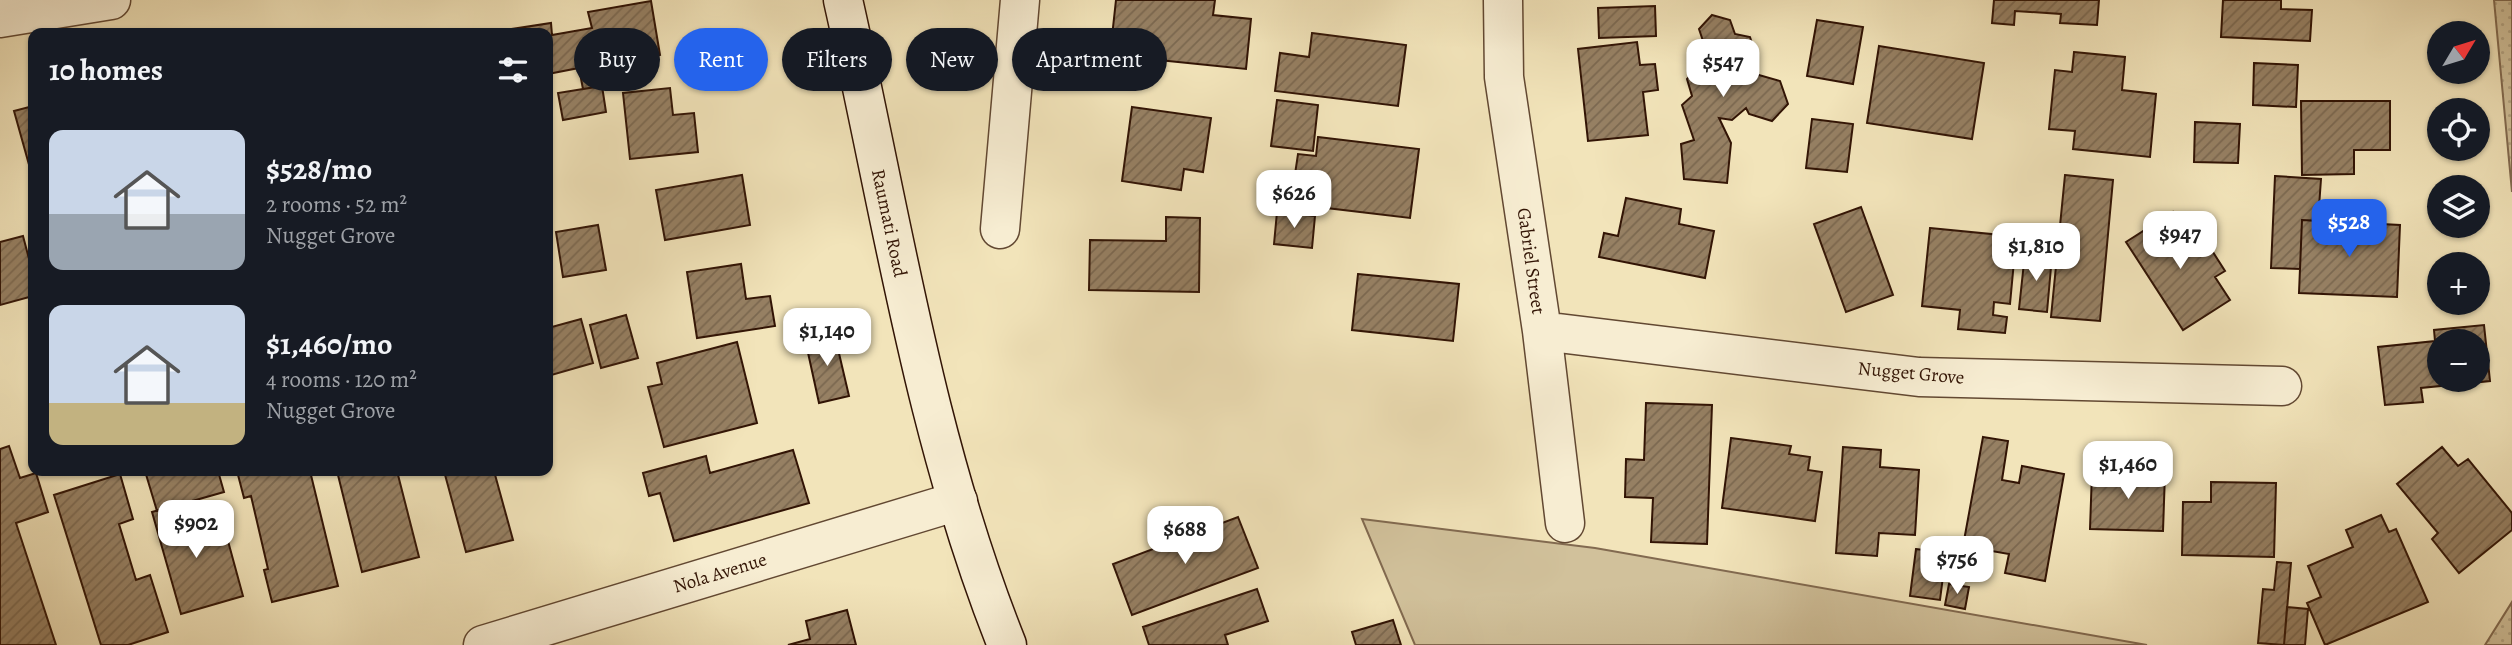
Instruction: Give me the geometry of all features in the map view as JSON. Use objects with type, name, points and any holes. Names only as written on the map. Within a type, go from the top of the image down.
[{"type":"street","points":[[0,18],[111,0]]},
{"type":"street","name":"Raumati Road","points":[[843,0],[908,313],[958,500],[1007,645]]},
{"type":"street","points":[[1000,229],[1020,0]]},
{"type":"street","name":"Gabriel Street","points":[[1503,0],[1504,77],[1542,331],[1565,523]]},
{"type":"street","name":"Nugget Grove","points":[[1542,331],[1919,377],[2282,387]]},
{"type":"street","name":"Nola Avenue","points":[[483,645],[958,500]]},
{"type":"shaded area","points":[[2494,0],[2512,0],[2512,192]]},
{"type":"shaded area","points":[[1362,519],[1595,548],[2147,645],[1415,645]]},
{"type":"shaded area","points":[[2512,602],[2512,645],[2485,645]]},
{"type":"building","points":[[1116,0],[1215,0],[1213,15],[1251,19],[1246,69],[1167,61],[1167,28],[1113,28]]},
{"type":"building","points":[[1994,0],[2099,0],[2097,25],[2060,23],[2061,14],[2015,11],[2014,25],[1992,23]]},
{"type":"building","points":[[2223,0],[2281,0],[2281,9],[2312,10],[2310,41],[2221,37]]},
{"type":"building","points":[[651,1],[656,28],[592,28],[588,12]]},
{"type":"building","points":[[1655,6],[1656,36],[1599,38],[1598,8]]},
{"type":"building","points":[[1712,15],[1730,20],[1735,34],[1750,37],[1756,56],[1745,68],[1749,76],[1759,75],[1780,81],[1788,104],[1772,121],[1749,114],[1746,108],[1732,120],[1719,118],[1731,143],[1727,183],[1684,179],[1681,144],[1694,140],[1682,105],[1692,96],[1687,79],[1697,69],[1693,55],[1704,44],[1699,29]]},
{"type":"building","points":[[1817,20],[1863,27],[1853,84],[1807,76]]},
{"type":"building","points":[[551,23],[551,28],[518,28]]},
{"type":"building","points":[[574,31],[574,69],[553,73],[553,35]]},
{"type":"building","points":[[1312,33],[1406,45],[1398,106],[1275,91],[1280,53],[1309,57]]},
{"type":"building","points":[[1637,42],[1640,65],[1655,64],[1658,90],[1643,92],[1648,135],[1588,141],[1578,49]]},
{"type":"building","points":[[1879,46],[1984,63],[1972,139],[1867,123]]},
{"type":"building","points":[[2074,52],[2125,57],[2122,90],[2156,94],[2150,157],[2073,149],[2075,131],[2049,129],[2055,70],[2072,72]]},
{"type":"building","points":[[2254,63],[2298,65],[2296,107],[2253,105]]},
{"type":"building","points":[[670,88],[673,115],[694,113],[698,152],[630,159],[623,93]]},
{"type":"building","points":[[603,91],[606,112],[563,120],[558,93]]},
{"type":"building","points":[[1277,100],[1318,105],[1313,151],[1271,146]]},
{"type":"building","points":[[2301,101],[2390,101],[2390,150],[2354,150],[2354,174],[2302,175]]},
{"type":"building","points":[[28,107],[28,161],[14,111]]},
{"type":"building","points":[[1132,107],[1211,118],[1203,172],[1184,169],[1181,190],[1122,181]]},
{"type":"building","points":[[1812,119],[1853,124],[1847,172],[1806,168]]},
{"type":"building","points":[[2195,122],[2240,124],[2238,163],[2194,162]]},
{"type":"building","points":[[1318,137],[1419,149],[1410,218],[1310,206],[1313,176],[1295,174],[1298,154],[1316,156]]},
{"type":"building","points":[[742,175],[750,225],[665,240],[656,190]]},
{"type":"building","points":[[2065,175],[2113,180],[2100,321],[2051,317]]},
{"type":"building","points":[[2275,176],[2321,179],[2318,221],[2302,220],[2300,269],[2271,268]]},
{"type":"building","points":[[1626,198],[1681,209],[1679,224],[1714,231],[1705,278],[1599,257],[1604,233],[1618,236]]},
{"type":"building","points":[[1861,207],[1893,295],[1846,312],[1814,224]]},
{"type":"building","points":[[1277,212],[1315,216],[1312,248],[1274,244]]},
{"type":"building","points":[[2173,212],[2201,256],[2211,249],[2225,271],[2215,277],[2230,300],[2183,330],[2126,242]]},
{"type":"building","points":[[1166,217],[1200,218],[1199,292],[1089,290],[1090,240],[1166,241]]},
{"type":"building","points":[[2302,220],[2400,225],[2397,297],[2299,293]]},
{"type":"building","points":[[598,225],[606,270],[563,277],[556,232]]},
{"type":"building","points":[[1930,228],[2001,235],[1999,259],[2014,261],[2010,304],[1994,302],[1993,315],[2007,317],[2005,333],[1958,329],[1960,310],[1922,306]]},
{"type":"building","points":[[23,236],[28,255],[28,297],[0,305],[0,242]]},
{"type":"building","points":[[2025,253],[2052,256],[2047,312],[2019,309]]},
{"type":"building","points":[[741,264],[746,299],[770,296],[775,326],[697,338],[687,272]]},
{"type":"building","points":[[1358,274],[1459,284],[1453,341],[1352,330]]},
{"type":"building","points":[[626,315],[638,358],[601,368],[590,325]]},
{"type":"building","points":[[581,319],[593,363],[553,375],[553,327]]},
{"type":"building","points":[[2484,325],[2484,329],[2444,329]]},
{"type":"building","points":[[834,332],[849,396],[819,403],[805,339]]},
{"type":"building","points":[[737,342],[757,423],[664,447],[648,387],[662,384],[657,363]]},
{"type":"building","points":[[2427,342],[2427,387],[2421,388],[2423,402],[2385,405],[2378,347]]},
{"type":"building","points":[[1646,403],[1712,405],[1707,544],[1651,542],[1653,498],[1625,497],[1626,459],[1644,460]]},
{"type":"building","points":[[1983,437],[2008,441],[2002,480],[2019,483],[2022,466],[2064,474],[2045,581],[2005,573],[2009,554],[1963,546]]},
{"type":"building","points":[[1731,438],[1791,446],[1789,454],[1810,457],[1808,470],[1822,472],[1815,521],[1722,508]]},
{"type":"building","points":[[9,446],[20,478],[37,476],[48,512],[16,523],[56,645],[0,645],[0,449]]},
{"type":"building","points":[[1843,447],[1881,450],[1880,467],[1919,470],[1915,535],[1879,533],[1877,556],[1836,553]]},
{"type":"building","points":[[2442,447],[2458,466],[2468,459],[2512,513],[2512,530],[2459,573],[2432,539],[2438,533],[2397,484]]},
{"type":"building","points":[[793,450],[809,503],[674,541],[660,493],[649,496],[643,473],[706,456],[710,473]]},
{"type":"building","points":[[2092,472],[2165,473],[2163,531],[2090,529]]},
{"type":"building","points":[[121,476],[133,519],[119,524],[136,580],[150,575],[168,632],[128,645],[101,645],[54,495]]},
{"type":"building","points":[[146,476],[219,476],[224,492],[157,511]]},
{"type":"building","points":[[238,476],[311,476],[338,586],[272,602],[264,570],[268,569],[251,496],[244,498]]},
{"type":"building","points":[[338,476],[398,476],[419,557],[362,572]]},
{"type":"building","points":[[445,476],[495,476],[513,540],[466,552]]},
{"type":"building","points":[[2211,482],[2276,483],[2274,557],[2182,555],[2183,502],[2211,502]]},
{"type":"building","points":[[192,501],[201,537],[225,530],[243,596],[181,614],[152,512]]},
{"type":"building","points":[[2381,515],[2389,532],[2396,529],[2428,602],[2325,645],[2307,603],[2321,597],[2308,566],[2353,547],[2346,530]]},
{"type":"building","points":[[1238,517],[1258,568],[1132,615],[1113,564]]},
{"type":"building","points":[[1916,549],[1946,553],[1940,600],[1910,596]]},
{"type":"building","points":[[2277,562],[2291,563],[2284,645],[2258,643],[2263,589],[2274,590]]},
{"type":"building","points":[[1949,584],[1969,587],[1965,609],[1945,605]]},
{"type":"building","points":[[1257,589],[1268,621],[1225,635],[1228,645],[1149,645],[1143,627]]},
{"type":"building","points":[[2287,607],[2308,609],[2305,645],[2284,645]]},
{"type":"building","points":[[847,610],[856,645],[788,645],[810,639],[806,621]]},
{"type":"building","points":[[1393,620],[1401,645],[1356,645],[1352,632]]}]
